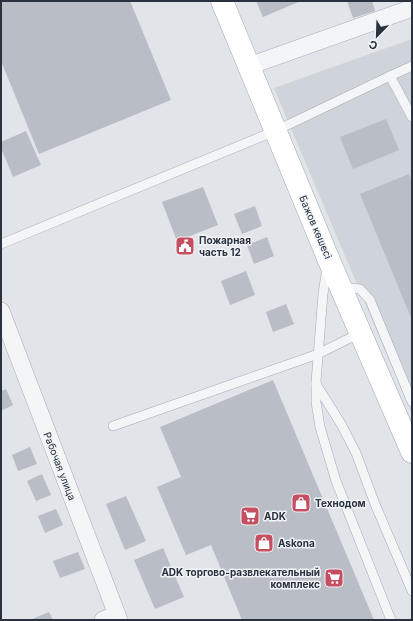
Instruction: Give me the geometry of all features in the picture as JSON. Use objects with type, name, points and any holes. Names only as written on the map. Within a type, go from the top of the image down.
[{"type":"main road","name":"Бажов көшесі","points":[[222,1],[328,258],[412,452]]},
{"type":"street","points":[[249,66],[402,7]]},
{"type":"street","name":"Рабочая улица","points":[[1,311],[113,618]]},
{"type":"lane","points":[[1,244],[276,131],[412,66]]},
{"type":"lane","points":[[390,76],[412,117]]},
{"type":"lane","points":[[328,258],[323,294],[316,382],[316,402],[320,428],[336,481],[391,620]]},
{"type":"lane","points":[[341,287],[360,289],[370,300],[412,402]]},
{"type":"lane","points":[[113,426],[318,354],[361,332]]},
{"type":"lane","points":[[316,382],[356,452],[375,504],[412,591]]},
{"type":"shaded area","points":[[412,39],[412,414],[274,88]]},
{"type":"building","points":[[1,1],[130,1],[171,100],[39,154],[1,61]]},
{"type":"building","points":[[256,1],[301,1],[263,17]]},
{"type":"building","points":[[347,1],[372,1],[375,11],[353,18]]},
{"type":"building","points":[[386,119],[399,150],[353,169],[340,137]]},
{"type":"building","points":[[26,131],[41,165],[13,177],[1,148],[1,142]]},
{"type":"building","points":[[409,174],[412,181],[412,320],[360,194]]},
{"type":"building","points":[[203,187],[218,225],[177,241],[162,202]]},
{"type":"building","points":[[255,206],[262,226],[242,234],[234,214]]},
{"type":"building","points":[[267,237],[274,256],[254,264],[247,245]]},
{"type":"building","points":[[246,271],[255,295],[230,305],[221,281]]},
{"type":"building","points":[[286,304],[294,324],[273,332],[266,312]]},
{"type":"building","name":"ADK","points":[[273,380],[374,620],[242,620],[211,545],[186,555],[157,487],[181,477],[160,427]]},
{"type":"building","points":[[6,389],[13,405],[1,411],[1,391]]},
{"type":"building","points":[[30,447],[37,464],[18,471],[12,455]]},
{"type":"building","points":[[42,474],[51,495],[36,501],[27,481]]},
{"type":"building","points":[[126,496],[146,541],[125,550],[106,504]]},
{"type":"building","points":[[56,509],[63,525],[45,533],[38,516]]},
{"type":"building","points":[[163,548],[184,597],[155,609],[134,560]]},
{"type":"building","points":[[78,552],[85,569],[60,578],[53,561]]},
{"type":"building","points":[[49,612],[53,620],[30,620]]},
{"type":"place","name":"Пожарная часть 12","points":[[185,246]]},
{"type":"place","name":"Технодом","points":[[301,503]]},
{"type":"place","name":"ADK","points":[[250,516]]},
{"type":"place","name":"Askona","points":[[264,543]]},
{"type":"place","name":"ADK торгово-развлекательный комплекс","points":[[334,578]]}]
